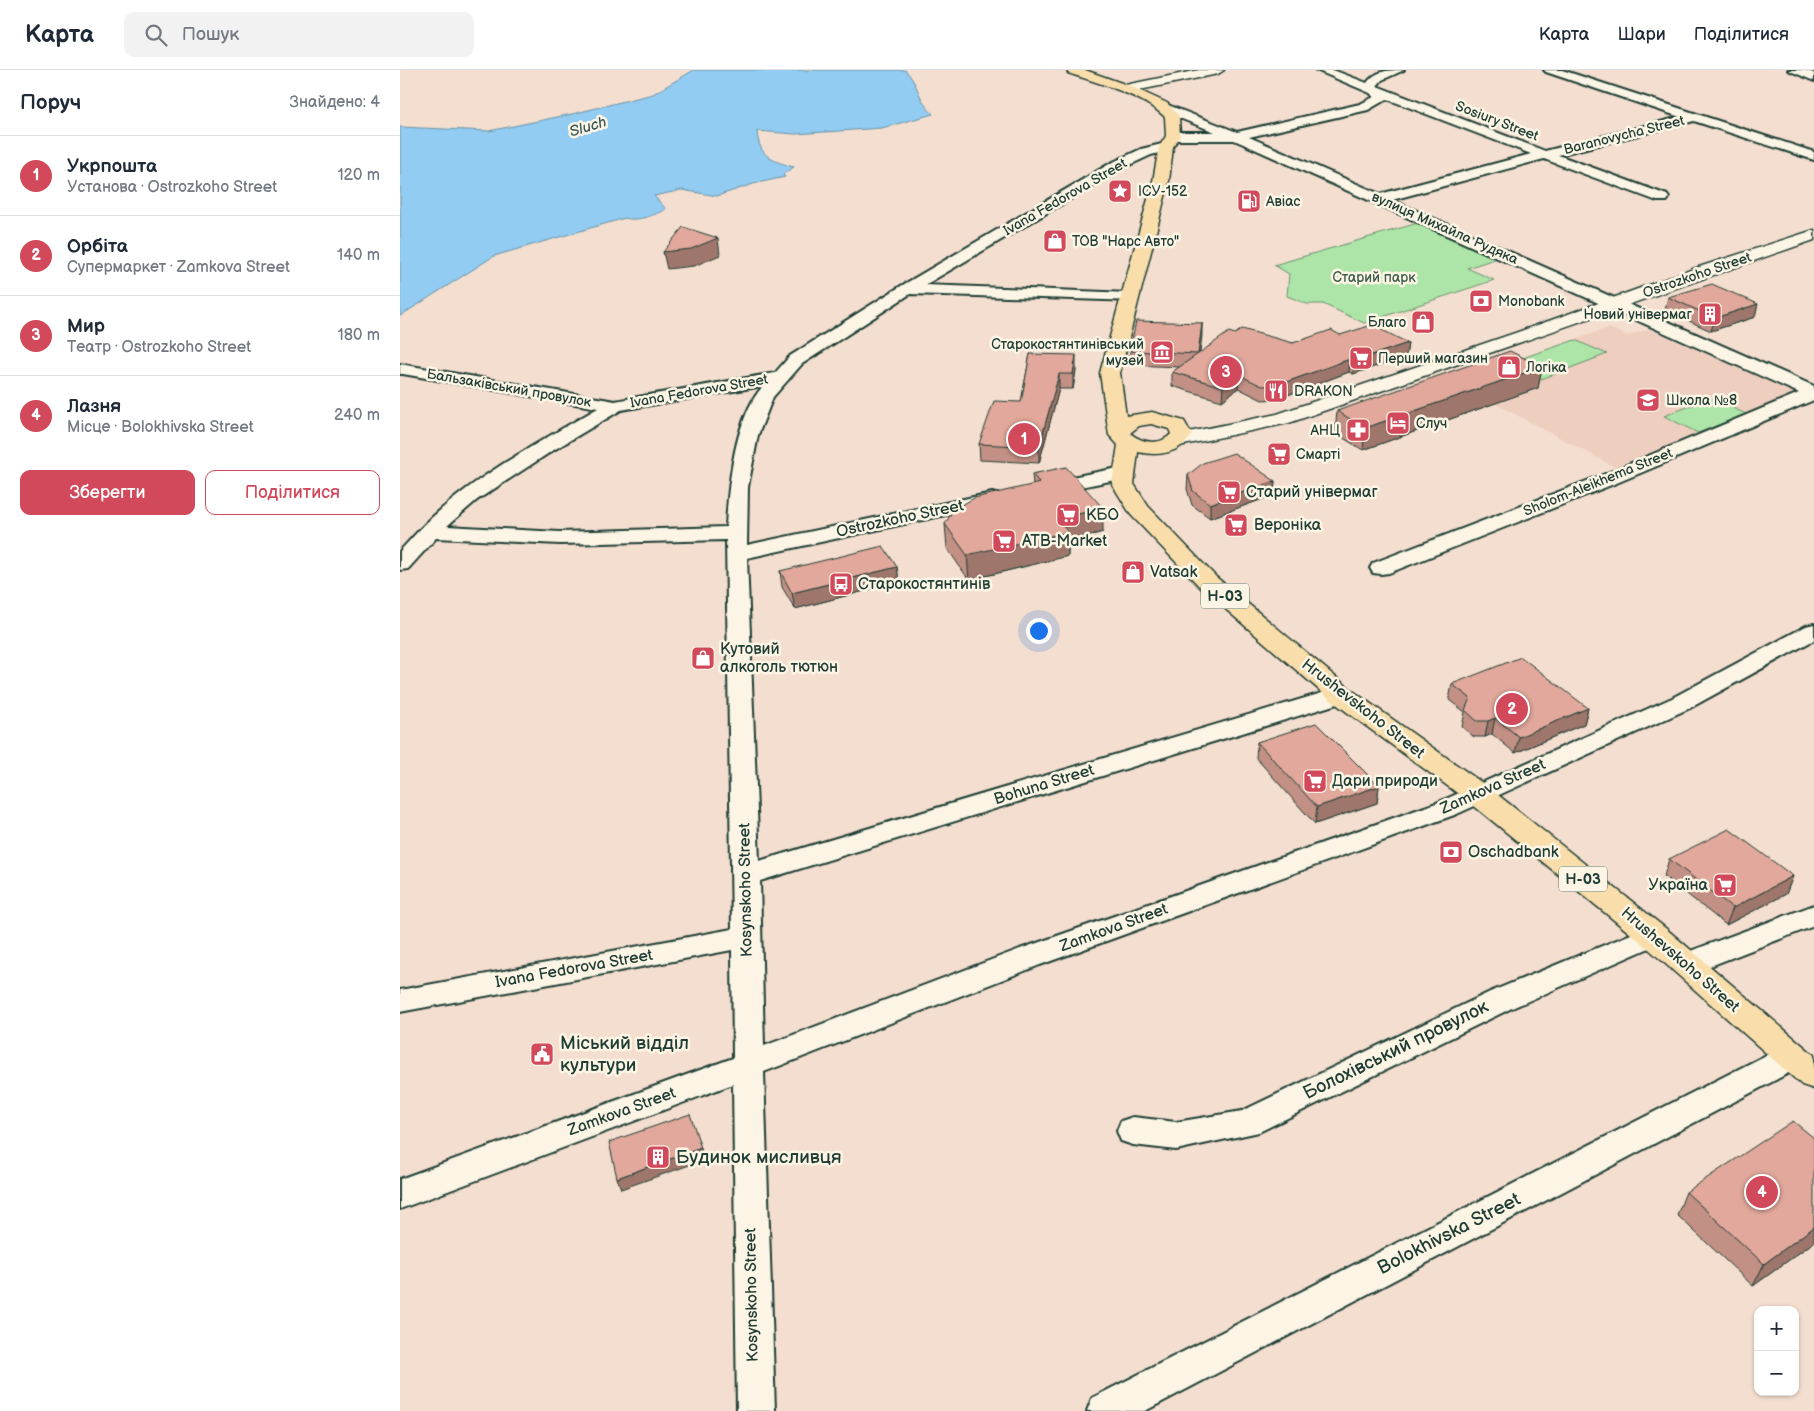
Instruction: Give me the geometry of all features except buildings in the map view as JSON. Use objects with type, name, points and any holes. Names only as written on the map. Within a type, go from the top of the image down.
[{"type":"main road","name":"вулиця Михайла Рудяка","points":[[1073,70],[1126,89],[1168,109]]},
{"type":"main road","points":[[1126,89],[1218,70]]},
{"type":"main road","name":"Hrushevskoho Street","points":[[1168,109],[1174,122],[1170,142],[1110,373],[1124,439],[1123,484],[1140,510],[1193,568],[1341,695],[1478,794],[1653,935],[1803,1066]]},
{"type":"main road","name":"Ostrozkoho Street","points":[[1176,442],[1267,423],[1372,389],[1617,304],[1706,270],[1814,235]]},
{"type":"main road","points":[[1110,373],[1129,396],[1161,419],[1170,422],[1181,430],[1182,435],[1176,442],[1123,473]]},
{"type":"main road","points":[[1161,419],[1135,420],[1122,426],[1124,439],[1146,448],[1176,442]]},
{"type":"main road","name":"Ostrozkoho Street","points":[[1161,419],[1267,423]]},
{"type":"street","name":"Sosiury Street","points":[[1322,70],[1662,198]]},
{"type":"street","points":[[1235,136],[1364,107],[1382,98],[1371,87],[1372,82],[1377,78],[1398,70]]},
{"type":"street","points":[[1550,70],[1814,156]]},
{"type":"street","points":[[1794,70],[1814,77]]},
{"type":"street","name":"вулиця Михайла Рудяка","points":[[1168,109],[1379,199],[1814,393]]},
{"type":"street","name":"Baranovycha Street","points":[[1379,199],[1695,117]]},
{"type":"street","name":"Ivana Fedorova Street","points":[[400,564],[430,531],[470,496],[545,447],[615,406],[675,394],[778,378],[796,360],[907,289],[1116,166],[1170,142],[1235,136]]},
{"type":"street","points":[[907,289],[1130,298]]},
{"type":"street","name":"Бальзаківський провулок","points":[[403,369],[615,406]]},
{"type":"street","name":"Kosynskoho Street","points":[[756,1411],[751,1248],[748,937],[736,544],[738,487],[749,435],[764,396],[778,378]]},
{"type":"street","name":"Sholom-Aleikhema Street","points":[[1380,568],[1612,478],[1814,393]]},
{"type":"street","name":"Ostrozkoho Street","points":[[430,531],[736,544],[1123,473]]},
{"type":"street","name":"Zamkova Street","points":[[400,1194],[749,1065],[1021,961],[1371,837],[1478,794],[1681,703],[1814,631]]},
{"type":"street","name":"Bohuna Street","points":[[746,875],[1341,695]]},
{"type":"street","points":[[1687,964],[1814,915]]},
{"type":"street","name":"Болохівський провулок","points":[[1133,1131],[1176,1136],[1247,1123],[1501,1000],[1653,935]]},
{"type":"street","name":"Ivana Fedorova Street","points":[[400,1001],[748,937]]},
{"type":"street","name":"Bolokhivska Street","points":[[1106,1411],[1803,1066]]},
{"type":"shaded area","name":"Школа №8","points":[[1609,328],[1628,336],[1649,329],[1799,395],[1619,469],[1496,404],[1539,388],[1506,372],[1513,361]]},
{"type":"green space","name":"Старий парк","points":[[1418,223],[1498,258],[1467,268],[1494,280],[1364,323],[1323,304],[1307,304],[1287,296],[1289,274],[1274,265]]},
{"type":"green space","points":[[1575,340],[1607,354],[1531,383],[1514,361]]},
{"type":"green space","points":[[1711,398],[1746,414],[1698,433],[1664,416]]},
{"type":"water","name":"Sluch","points":[[694,70],[905,70],[910,75],[924,104],[933,114],[882,128],[795,134],[757,131],[761,147],[768,156],[773,160],[794,167],[783,174],[785,177],[753,184],[717,196],[682,190],[654,196],[666,209],[646,217],[625,218],[494,256],[400,316],[400,127],[489,131],[572,114],[653,94]]},
{"type":"place","name":"ІСУ-152","points":[[1120,191]]},
{"type":"place","name":"Авіас","points":[[1249,201]]},
{"type":"place","name":"ТОВ \"Нарс Авто\"","points":[[1055,241]]},
{"type":"place","name":"Monobank","points":[[1481,301]]},
{"type":"place","name":"Новий універмаг","points":[[1710,314]]},
{"type":"place","name":"Благо","points":[[1423,322]]},
{"type":"place","name":"Старокостянтинівський музей","points":[[1162,352]]},
{"type":"place","name":"Перший магазин","points":[[1361,358]]},
{"type":"place","name":"Логіка","points":[[1509,367]]},
{"type":"place","name":"Мир","points":[[1226,372]]},
{"type":"place","name":"DRAKON","points":[[1276,391]]},
{"type":"place","name":"Школа №8","points":[[1648,400]]},
{"type":"place","name":"Случ","points":[[1398,423]]},
{"type":"place","name":"АНЦ","points":[[1358,430]]},
{"type":"place","name":"Укрпошта","points":[[1024,439]]},
{"type":"place","name":"Смарті","points":[[1279,454]]},
{"type":"place","name":"Старий універмаг","points":[[1229,492]]},
{"type":"place","name":"КБО","points":[[1068,515]]},
{"type":"place","name":"Вероніка","points":[[1236,525]]},
{"type":"place","name":"ATB-Market","points":[[1004,541]]},
{"type":"place","name":"Vatsak","points":[[1133,572]]},
{"type":"place","name":"Старокостянтинів","points":[[841,584]]},
{"type":"place","name":"Кутовий алкоголь тютюн","points":[[703,658]]},
{"type":"place","name":"Орбіта","points":[[1512,709]]},
{"type":"place","name":"Дари природи","points":[[1315,781]]},
{"type":"place","name":"Oschadbank","points":[[1451,852]]},
{"type":"place","name":"Україна","points":[[1725,885]]},
{"type":"place","name":"Міський відділ культури","points":[[542,1054]]},
{"type":"place","name":"Будинок мисливця","points":[[658,1157]]},
{"type":"place","name":"Лазня","points":[[1762,1192]]}]
